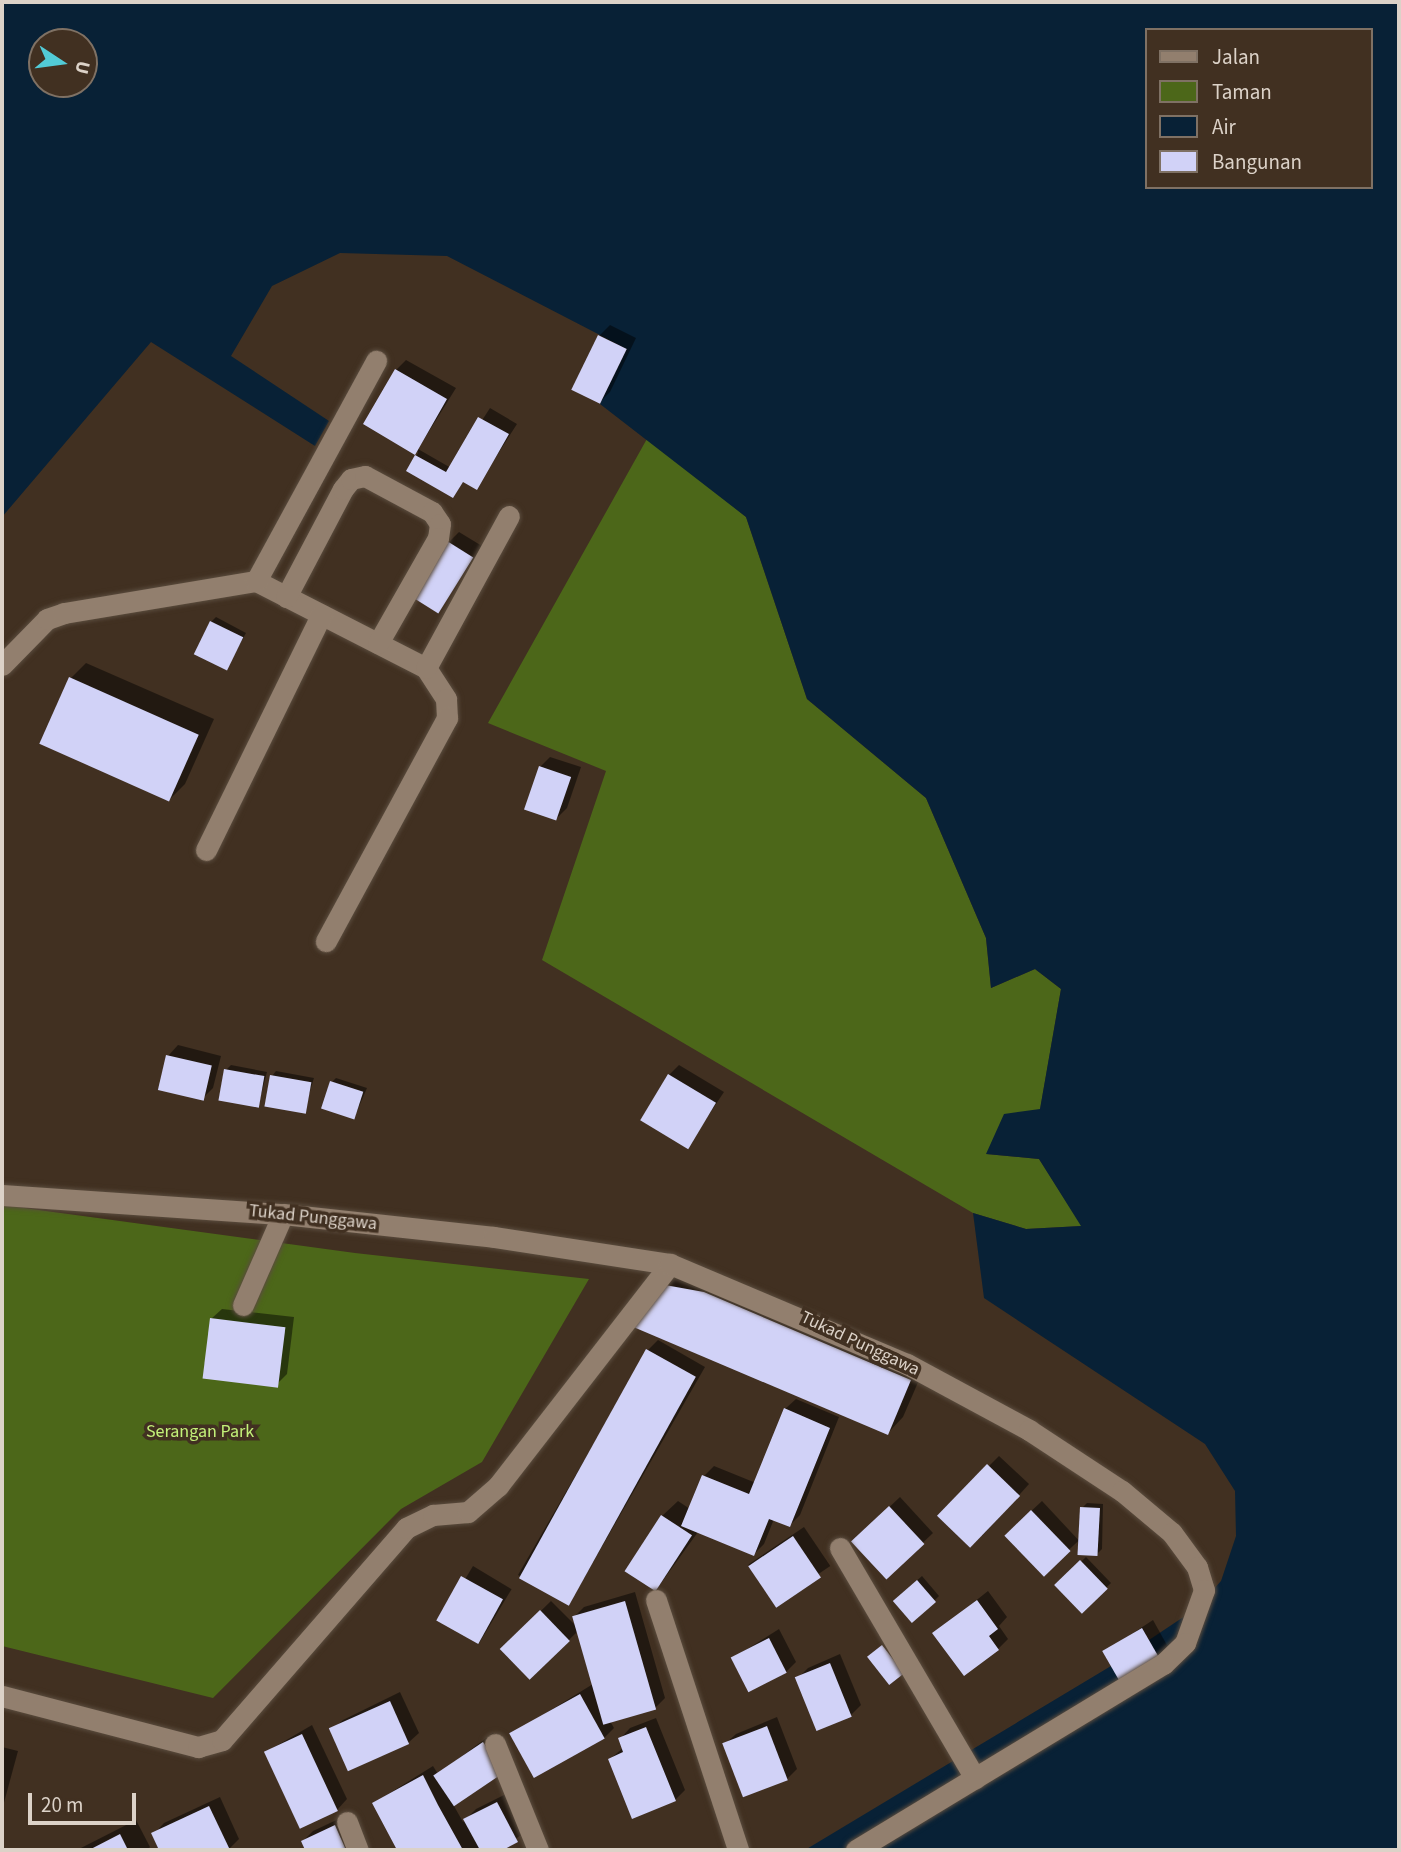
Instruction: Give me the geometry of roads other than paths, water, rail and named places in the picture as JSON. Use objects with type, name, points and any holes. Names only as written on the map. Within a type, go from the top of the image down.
[{"type":"street","points":[[256,581],[376,361]]},
{"type":"street","points":[[286,597],[343,489],[351,479],[365,476],[432,512],[440,524],[438,538],[378,643]]},
{"type":"street","points":[[426,668],[509,516]]},
{"type":"street","points":[[2,665],[47,619],[56,616],[256,581],[426,668],[446,699],[447,718],[326,941]]},
{"type":"street","points":[[206,850],[321,615]]},
{"type":"street","name":"Tukad Punggawa","points":[[2,1195],[283,1214],[494,1237],[670,1264],[907,1364],[1030,1430],[1122,1491],[1172,1533],[1197,1567],[1204,1590],[1198,1617],[1185,1643],[1163,1664],[856,1850]]},
{"type":"street","points":[[243,1305],[283,1214]]},
{"type":"street","points":[[2,1696],[198,1747],[222,1740],[406,1528],[433,1515],[468,1512],[498,1486],[670,1264]]},
{"type":"street","points":[[840,1548],[975,1778]]},
{"type":"street","points":[[656,1600],[738,1850]]},
{"type":"street","points":[[495,1744],[538,1850]]},
{"type":"street","points":[[347,1822],[358,1850]]},
{"type":"water","points":[[2,2],[1399,2],[1399,1850],[805,1850],[1111,1666],[1120,1681],[1159,1658],[1149,1640],[1197,1608],[1221,1581],[1236,1536],[1235,1491],[1205,1444],[984,1298],[973,1213],[1026,1229],[1081,1226],[1039,1159],[986,1154],[1004,1114],[1040,1109],[1061,989],[1035,969],[991,988],[986,938],[926,798],[807,699],[746,517],[600,404],[627,349],[447,256],[340,253],[272,286],[231,356],[329,421],[315,446],[151,342],[2,517]]},
{"type":"park label","name":"Serangan Park","points":[[200,1432]]}]
